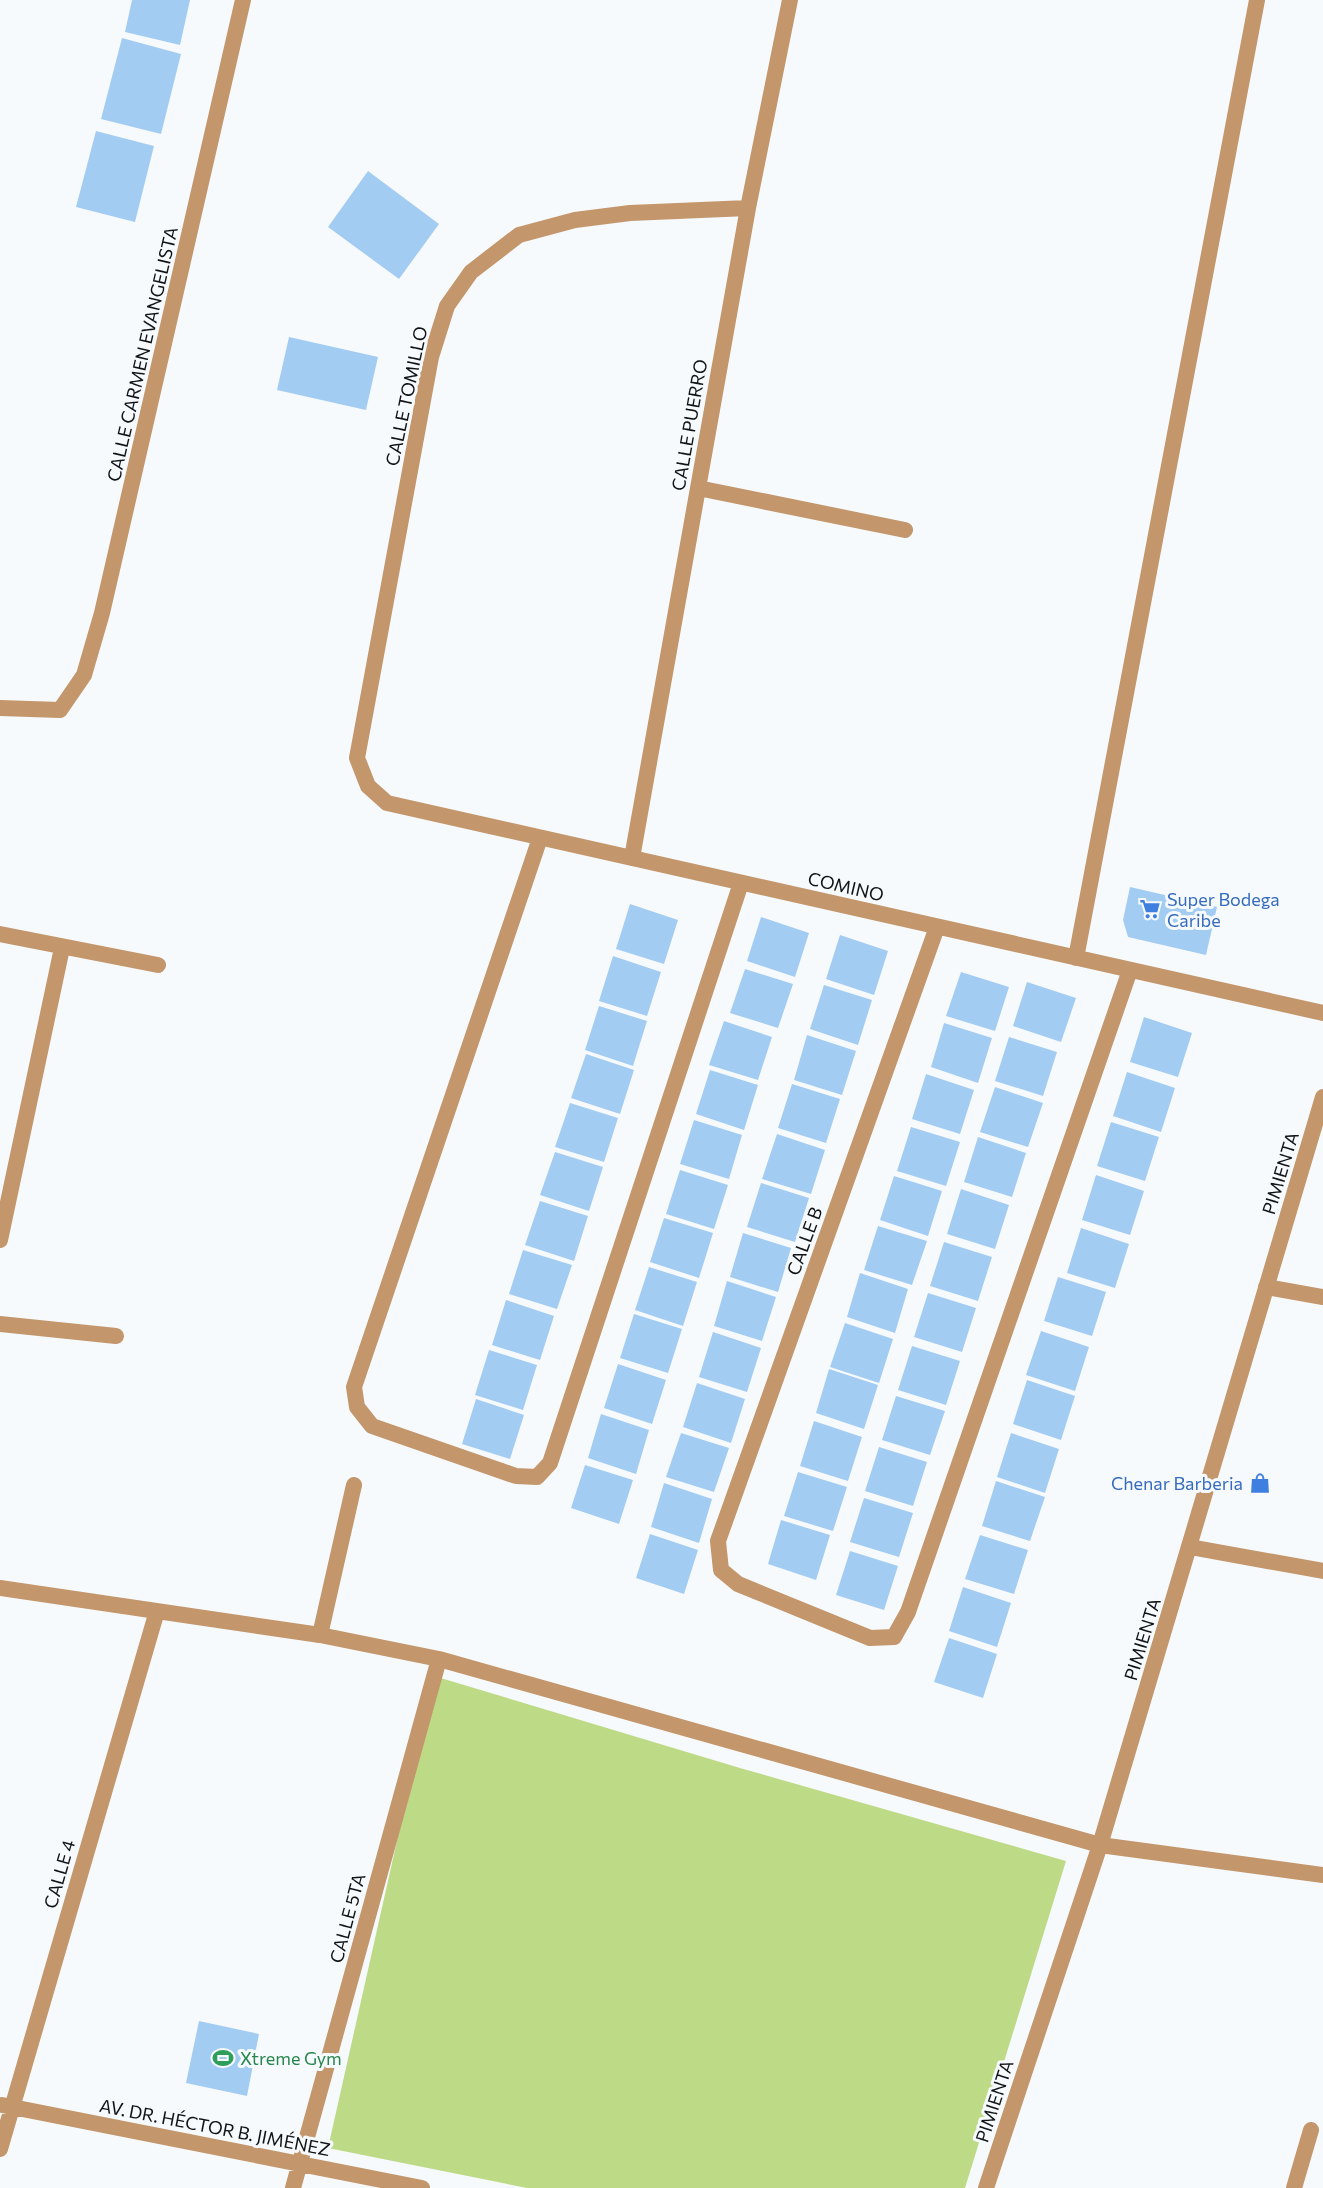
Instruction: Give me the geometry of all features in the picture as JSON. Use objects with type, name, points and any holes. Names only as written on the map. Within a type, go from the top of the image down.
[{"type":"street","name":"CALLE CARMEN EVANGELISTA","points":[[0,708],[60,710],[84,675],[102,613],[243,0]]},
{"type":"street","name":"CALLE PUERRO","points":[[632,858],[748,208],[790,0]]},
{"type":"street","points":[[1076,958],[1257,0]]},
{"type":"street","name":"CALLE TOMILLO","points":[[368,786],[357,758],[431,357],[447,306],[471,272],[519,235],[575,220],[630,213],[748,208]]},
{"type":"street","points":[[698,488],[905,530]]},
{"type":"street","name":"COMINO","points":[[368,786],[387,804],[1323,1013]]},
{"type":"street","points":[[540,838],[354,1387],[357,1407],[372,1426],[516,1476],[537,1477],[550,1463],[741,883]]},
{"type":"street","name":"CALLE B","points":[[937,927],[718,1541],[721,1570],[738,1584],[870,1638],[894,1637],[908,1612],[1130,970]]},
{"type":"street","points":[[0,934],[62,948],[158,965]]},
{"type":"street","points":[[0,1240],[62,948]]},
{"type":"street","name":"PIMIENTA","points":[[986,2188],[1100,1845],[1323,1097]]},
{"type":"street","points":[[1266,1287],[1323,1298]]},
{"type":"street","points":[[0,1324],[116,1336]]},
{"type":"street","points":[[320,1635],[354,1485]]},
{"type":"street","points":[[1190,1547],[1323,1571]]},
{"type":"street","points":[[0,1588],[320,1635],[439,1659],[1100,1845],[1323,1875]]},
{"type":"street","name":"CALLE 4","points":[[0,2149],[6,2105],[157,1611]]},
{"type":"street","name":"CALLE 5TA","points":[[293,2188],[439,1659]]},
{"type":"street","name":"AV. DR. HÉCTOR B. JIMÉNEZ","points":[[6,2105],[422,2188]]},
{"type":"street","points":[[1294,2188],[1311,2130]]},
{"type":"green space","points":[[434,1676],[740,1768],[1066,1861],[965,2188],[527,2188],[328,2148]]},
{"type":"building","points":[[132,0],[190,0],[180,45],[125,32]]},
{"type":"building","points":[[122,38],[181,54],[161,134],[101,119]]},
{"type":"building","points":[[96,131],[154,146],[135,222],[76,207]]},
{"type":"building","points":[[368,171],[439,224],[399,279],[328,227]]},
{"type":"building","points":[[289,337],[378,357],[366,410],[277,390]]},
{"type":"building","points":[[1130,887],[1217,907],[1206,955],[1128,937],[1123,920]]},
{"type":"building","points":[[630,904],[678,920],[664,964],[616,949]]},
{"type":"building","points":[[761,917],[809,933],[795,977],[747,961]]},
{"type":"building","points":[[840,935],[888,951],[874,995],[826,979]]},
{"type":"building","points":[[613,956],[661,972],[647,1016],[599,1001]]},
{"type":"building","points":[[745,969],[793,984],[778,1028],[730,1013]]},
{"type":"building","points":[[961,972],[1009,987],[995,1031],[946,1016]]},
{"type":"building","points":[[1027,982],[1076,998],[1061,1042],[1013,1026]]},
{"type":"building","points":[[824,985],[872,1000],[858,1045],[810,1029]]},
{"type":"building","points":[[599,1006],[647,1021],[633,1066],[585,1050]]},
{"type":"building","points":[[1144,1017],[1192,1033],[1178,1077],[1130,1062]]},
{"type":"building","points":[[724,1021],[772,1037],[758,1080],[709,1065]]},
{"type":"building","points":[[944,1023],[992,1038],[978,1083],[931,1067]]},
{"type":"building","points":[[807,1035],[856,1051],[842,1095],[794,1080]]},
{"type":"building","points":[[1009,1037],[1057,1052],[1043,1096],[995,1081]]},
{"type":"building","points":[[586,1054],[634,1070],[620,1114],[571,1098]]},
{"type":"building","points":[[710,1070],[758,1085],[744,1130],[696,1114]]},
{"type":"building","points":[[1127,1072],[1175,1088],[1161,1132],[1113,1116]]},
{"type":"building","points":[[926,1074],[974,1090],[960,1134],[912,1119]]},
{"type":"building","points":[[792,1084],[840,1099],[826,1143],[778,1128]]},
{"type":"building","points":[[995,1087],[1043,1103],[1028,1147],[980,1132]]},
{"type":"building","points":[[570,1103],[618,1118],[604,1162],[555,1147]]},
{"type":"building","points":[[694,1120],[742,1135],[729,1179],[680,1164]]},
{"type":"building","points":[[1111,1122],[1159,1137],[1145,1181],[1097,1166]]},
{"type":"building","points":[[911,1127],[960,1142],[946,1186],[897,1171]]},
{"type":"building","points":[[777,1134],[825,1150],[811,1194],[762,1179]]},
{"type":"building","points":[[978,1137],[1026,1153],[1012,1197],[964,1182]]},
{"type":"building","points":[[555,1152],[603,1167],[589,1211],[540,1195]]},
{"type":"building","points":[[680,1170],[728,1185],[714,1229],[666,1214]]},
{"type":"building","points":[[1096,1175],[1144,1191],[1130,1235],[1082,1220]]},
{"type":"building","points":[[894,1176],[942,1191],[928,1236],[880,1220]]},
{"type":"building","points":[[761,1183],[809,1198],[795,1242],[747,1227]]},
{"type":"building","points":[[961,1189],[1009,1205],[995,1249],[947,1234]]},
{"type":"building","points":[[540,1201],[588,1216],[574,1261],[525,1245]]},
{"type":"building","points":[[664,1218],[713,1233],[699,1278],[650,1262]]},
{"type":"building","points":[[878,1226],[927,1241],[912,1285],[864,1270]]},
{"type":"building","points":[[1081,1228],[1129,1244],[1115,1288],[1067,1273]]},
{"type":"building","points":[[743,1233],[791,1248],[778,1292],[730,1277]]},
{"type":"building","points":[[944,1242],[992,1257],[978,1301],[930,1286]]},
{"type":"building","points":[[523,1250],[572,1265],[557,1309],[509,1294]]},
{"type":"building","points":[[649,1267],[697,1282],[683,1326],[635,1310]]},
{"type":"building","points":[[860,1273],[908,1289],[895,1333],[847,1317]]},
{"type":"building","points":[[1058,1277],[1106,1292],[1092,1336],[1044,1321]]},
{"type":"building","points":[[727,1281],[776,1297],[762,1341],[714,1326]]},
{"type":"building","points":[[928,1293],[976,1308],[962,1352],[914,1337]]},
{"type":"building","points":[[506,1300],[554,1316],[540,1360],[492,1345]]},
{"type":"building","points":[[634,1314],[682,1329],[668,1373],[620,1358]]},
{"type":"building","points":[[845,1323],[893,1339],[879,1383],[830,1367]]},
{"type":"building","points":[[1041,1331],[1089,1347],[1075,1391],[1026,1375]]},
{"type":"building","points":[[713,1332],[761,1348],[747,1392],[699,1377]]},
{"type":"building","points":[[912,1346],[960,1361],[946,1405],[898,1390]]},
{"type":"building","points":[[489,1350],[537,1365],[523,1410],[475,1395]]},
{"type":"building","points":[[618,1364],[666,1380],[652,1424],[604,1408]]},
{"type":"building","points":[[829,1369],[878,1385],[864,1429],[816,1413]]},
{"type":"building","points":[[1027,1380],[1075,1396],[1061,1440],[1013,1424]]},
{"type":"building","points":[[697,1383],[745,1399],[731,1443],[683,1427]]},
{"type":"building","points":[[896,1396],[945,1411],[930,1455],[882,1440]]},
{"type":"building","points":[[476,1399],[524,1415],[510,1459],[462,1444]]},
{"type":"building","points":[[601,1414],[649,1430],[636,1474],[588,1458]]},
{"type":"building","points":[[814,1421],[862,1437],[848,1481],[800,1466]]},
{"type":"building","points":[[681,1433],[729,1448],[714,1492],[666,1477]]},
{"type":"building","points":[[1011,1433],[1059,1449],[1045,1493],[997,1477]]},
{"type":"building","points":[[879,1447],[927,1462],[913,1506],[865,1491]]},
{"type":"building","points":[[585,1465],[633,1480],[619,1524],[571,1508]]},
{"type":"building","points":[[798,1472],[847,1487],[833,1531],[784,1516]]},
{"type":"building","points":[[996,1481],[1045,1497],[1030,1541],[982,1526]]},
{"type":"building","points":[[664,1483],[712,1499],[699,1543],[651,1527]]},
{"type":"building","points":[[864,1498],[913,1513],[899,1557],[850,1542]]},
{"type":"building","points":[[781,1520],[830,1535],[816,1580],[768,1564]]},
{"type":"building","points":[[650,1534],[698,1550],[684,1594],[636,1578]]},
{"type":"building","points":[[980,1535],[1028,1550],[1014,1594],[965,1579]]},
{"type":"building","points":[[850,1551],[898,1566],[884,1610],[836,1595]]},
{"type":"building","points":[[963,1587],[1011,1603],[997,1647],[949,1631]]},
{"type":"building","points":[[949,1638],[997,1654],[983,1698],[934,1682]]},
{"type":"building","name":"Xtreme Gym","points":[[199,2021],[259,2034],[247,2096],[186,2083]]},
{"type":"place","name":"Super Bodega Caribe","points":[[1150,909]]},
{"type":"place","name":"Chenar Barberia","points":[[1260,1483]]},
{"type":"place","name":"Xtreme Gym","points":[[223,2058]]}]
